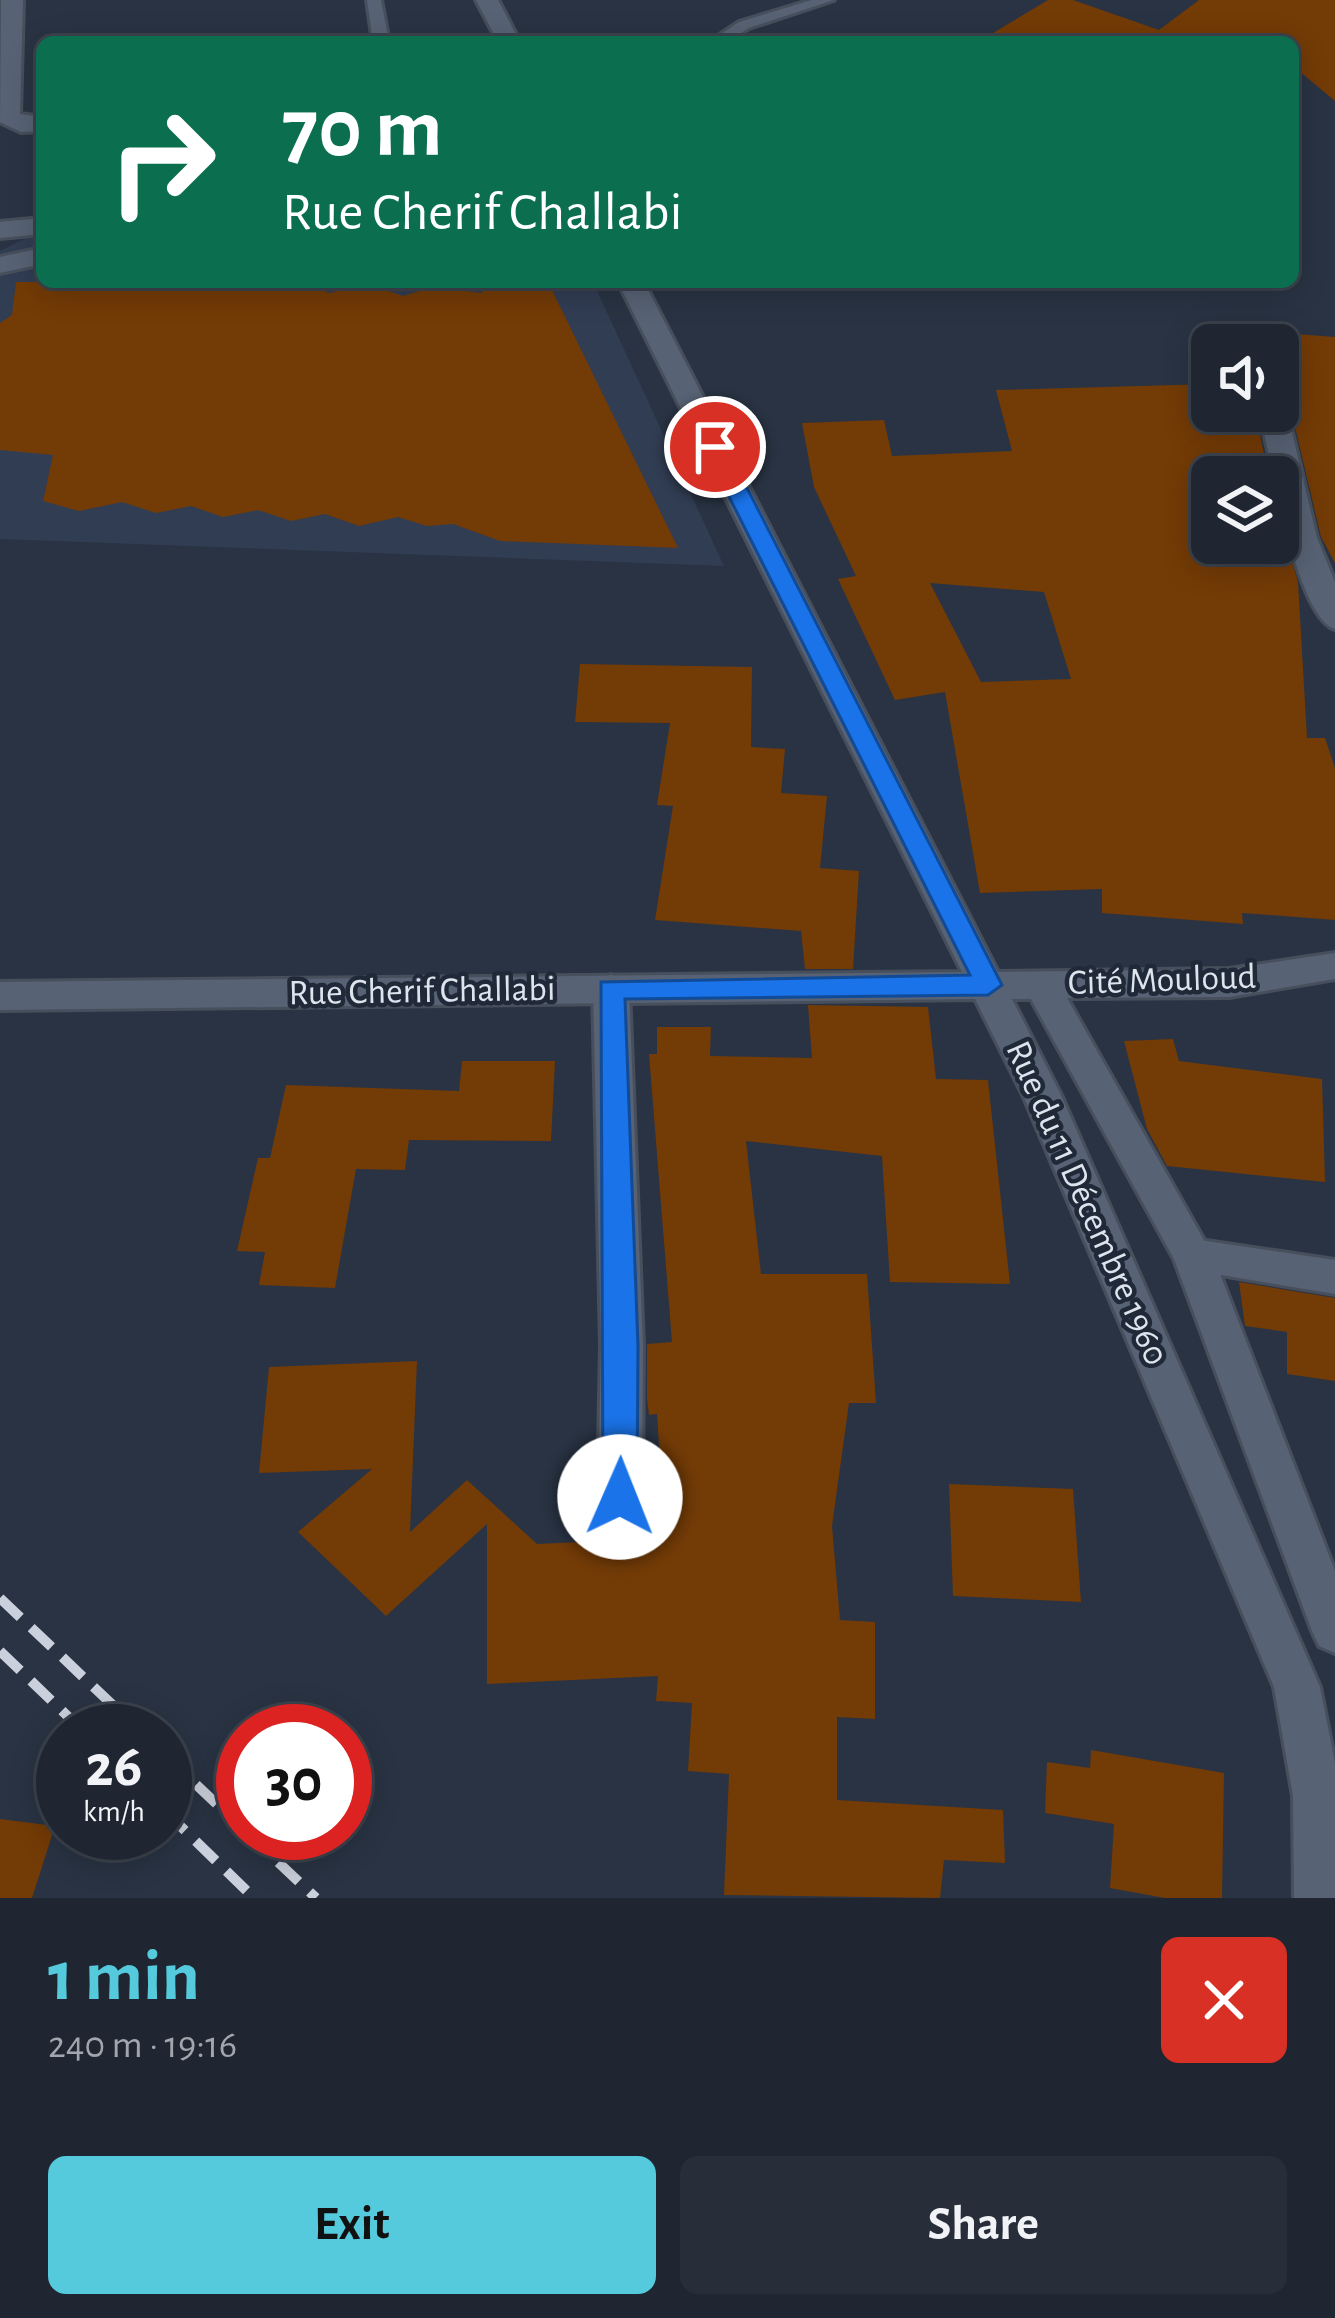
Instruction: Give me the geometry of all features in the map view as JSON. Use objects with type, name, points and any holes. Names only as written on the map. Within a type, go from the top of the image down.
[{"type":"street","points":[[12,0],[6,123],[36,124]]},
{"type":"street","points":[[487,0],[505,36]]},
{"type":"street","points":[[0,230],[36,227]]},
{"type":"street","points":[[0,265],[36,257]]},
{"type":"street","name":"Rue du 11 Décembre 1960","points":[[634,288],[1042,1095],[1297,1687],[1317,1796],[1319,1898]]},
{"type":"street","points":[[1278,432],[1302,538],[1335,619]]},
{"type":"street","points":[[1302,538],[1335,537]]},
{"type":"street","name":"Cité Mouloud","points":[[988,985],[1229,983],[1335,966]]},
{"type":"street","points":[[1041,984],[1192,1256],[1335,1630]]},
{"type":"street","name":"Rue Cherif Challabi","points":[[0,996],[988,985]]},
{"type":"street","points":[[611,989],[622,1346],[620,1497]]},
{"type":"street","points":[[1192,1256],[1335,1277]]},
{"type":"lane","points":[[374,0],[380,36]]},
{"type":"lane","points":[[727,36],[744,25],[827,0]]},
{"type":"shaded area","points":[[36,233],[36,288],[596,288],[724,566],[0,539],[0,251]]},
{"type":"building","points":[[1048,0],[1073,0],[1159,30],[1199,0],[1335,0],[1335,101],[1299,71],[1299,36],[988,36]]},
{"type":"building","points":[[16,282],[36,282],[36,288],[319,288],[329,293],[380,288],[403,296],[429,288],[482,293],[483,288],[551,288],[678,548],[500,541],[453,524],[427,526],[398,517],[359,526],[325,514],[291,521],[258,510],[223,517],[191,506],[156,513],[122,502],[79,511],[43,501],[53,455],[0,450],[0,323],[12,315]]},
{"type":"building","points":[[1299,334],[1335,337],[1335,563],[1321,537],[1296,432]]},
{"type":"building","points":[[1191,385],[1191,432],[1259,432],[1265,456],[1191,456],[1191,564],[1293,564],[1298,582],[1307,738],[1325,738],[1335,768],[1335,920],[1242,913],[1243,924],[1102,913],[1102,889],[980,893],[945,692],[895,700],[838,579],[856,576],[814,487],[802,423],[884,420],[892,456],[1012,451],[996,390]],"holes":[[[930,583],[1044,592],[1071,679],[981,682]]]},
{"type":"building","points":[[580,664],[752,667],[751,747],[785,749],[781,793],[827,796],[820,868],[859,871],[853,969],[805,969],[801,931],[655,920],[673,806],[657,805],[670,723],[575,722]]},
{"type":"building","points":[[808,1005],[928,1007],[936,1079],[988,1080],[1010,1284],[890,1282],[882,1156],[746,1141],[761,1274],[867,1274],[876,1403],[849,1403],[832,1526],[840,1620],[875,1622],[875,1719],[837,1717],[837,1800],[1003,1810],[1005,1863],[944,1860],[940,1898],[724,1895],[729,1774],[688,1771],[692,1703],[656,1701],[658,1676],[487,1684],[487,1524],[386,1616],[298,1532],[372,1469],[259,1473],[269,1367],[417,1361],[410,1532],[467,1480],[537,1544],[665,1538],[657,1414],[649,1415],[647,1399],[647,1344],[672,1342],[649,1054],[657,1054],[657,1027],[711,1027],[710,1056],[812,1058]]},
{"type":"building","points":[[1173,1039],[1179,1061],[1322,1079],[1325,1182],[1167,1166],[1147,1129],[1124,1041]]},
{"type":"building","points":[[462,1061],[555,1061],[551,1141],[409,1140],[405,1170],[356,1169],[335,1288],[259,1285],[265,1252],[237,1251],[258,1158],[270,1158],[286,1085],[459,1091]]},
{"type":"building","points":[[1239,1282],[1335,1298],[1335,1381],[1287,1374],[1287,1332],[1245,1326]]},
{"type":"building","points":[[949,1484],[1073,1489],[1081,1602],[953,1596]]},
{"type":"building","points":[[1091,1750],[1224,1773],[1222,1898],[1165,1898],[1110,1888],[1114,1824],[1045,1813],[1047,1762],[1090,1768]]},
{"type":"building","points":[[0,1819],[36,1824],[36,1860],[44,1860],[32,1898],[0,1898]]},
{"type":"railway","points":[[0,1598],[112,1704]]},
{"type":"railway","points":[[0,1651],[55,1704]]},
{"type":"railway","points":[[192,1781],[216,1803]]},
{"type":"railway","points":[[192,1837],[254,1898]]},
{"type":"railway","points":[[276,1860],[316,1898]]},
{"type":"route","points":[[620,1497],[622,1346],[611,989],[988,985],[715,447]]}]
